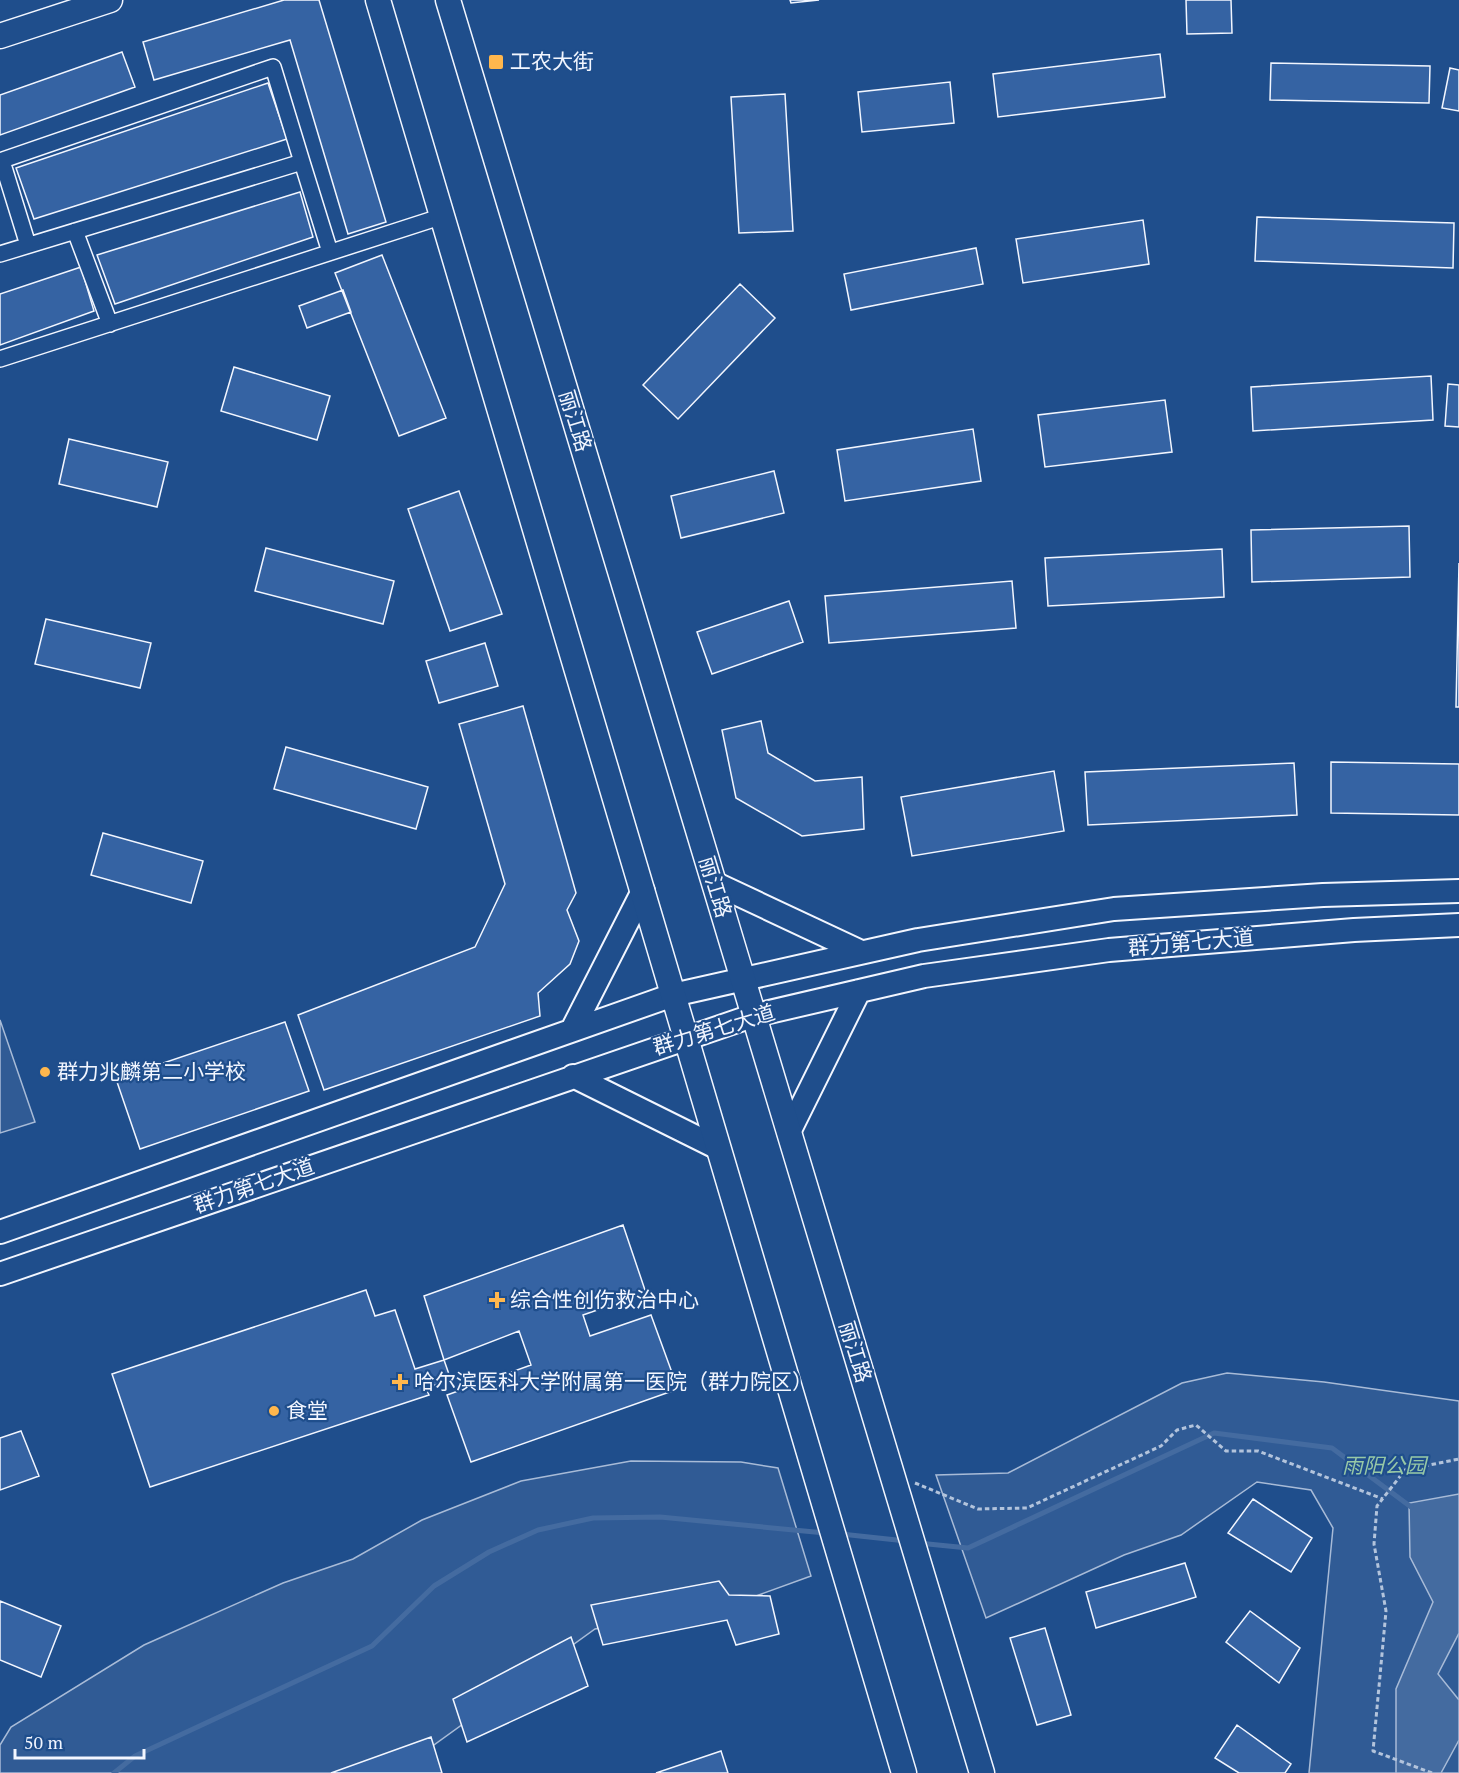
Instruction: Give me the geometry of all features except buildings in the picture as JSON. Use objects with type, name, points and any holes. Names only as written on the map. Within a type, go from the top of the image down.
[{"type":"main road","points":[[0,36],[110,0]]},
{"type":"main road","points":[[378,0],[904,1773]]},
{"type":"main road","name":"丽江路","points":[[448,0],[752,1016],[891,1474],[932,1601],[982,1773]]},
{"type":"main road","points":[[714,883],[861,952]]},
{"type":"main road","points":[[572,1030],[644,891]]},
{"type":"main road","name":"群力第七大道","points":[[0,1232],[673,995],[742,977],[918,940],[1114,909],[1323,895],[1459,891]]},
{"type":"main road","name":"群力第七大道","points":[[0,1274],[752,1016],[924,976],[1109,950],[1354,930],[1459,925]]},
{"type":"main road","points":[[789,1132],[859,991]]},
{"type":"main road","points":[[573,1076],[718,1148]]},
{"type":"street","points":[[28,245],[1,161],[273,67],[330,252]]},
{"type":"street","points":[[0,254],[302,162]]},
{"type":"street","points":[[0,359],[443,216]]},
{"type":"street","points":[[75,231],[110,324]]},
{"type":"path","points":[[891,1474],[978,1509],[1027,1508],[1161,1446],[1177,1430],[1196,1425],[1226,1451],[1258,1451],[1384,1498]]},
{"type":"path","points":[[1432,1773],[1373,1751],[1386,1611],[1374,1544],[1377,1506],[1405,1470],[1459,1459]]},
{"type":"shaded area","points":[[0,1020],[35,1122],[0,1133]]},
{"type":"shaded area","name":"雨阳公园","points":[[1227,1373],[1324,1382],[1459,1401],[1459,1773],[1309,1773],[1333,1528],[1311,1490],[1257,1482],[1181,1535],[1124,1555],[986,1618],[936,1475],[1008,1473],[1182,1383]]},
{"type":"shaded area","points":[[631,1461],[741,1462],[778,1468],[811,1576],[745,1600],[595,1629],[431,1747],[352,1773],[0,1773],[0,1745],[11,1727],[144,1645],[283,1583],[353,1559],[422,1520],[521,1481]]},
{"type":"shaded area","points":[[1459,1494],[1459,1633],[1438,1674],[1459,1700],[1459,1740],[1441,1773],[1396,1773],[1396,1689],[1433,1602],[1410,1557],[1409,1503]]},
{"type":"waterway","points":[[918,1543],[968,1548],[1214,1433],[1332,1448],[1411,1507]]},
{"type":"waterway","points":[[114,1773],[135,1756],[372,1646],[434,1586],[489,1552],[538,1530],[593,1518],[660,1517],[825,1533]]},
{"type":"waterway","points":[[841,1534],[906,1541]]},
{"type":"place","name":"工农大街","points":[[496,62]]},
{"type":"place","name":"群力兆麟第二小学校","points":[[45,1072]]},
{"type":"place","name":"综合性创伤救治中心","points":[[497,1300]]},
{"type":"place","name":"哈尔滨医科大学附属第一医院（群力院区）","points":[[400,1382]]},
{"type":"place","name":"食堂","points":[[274,1411]]}]
